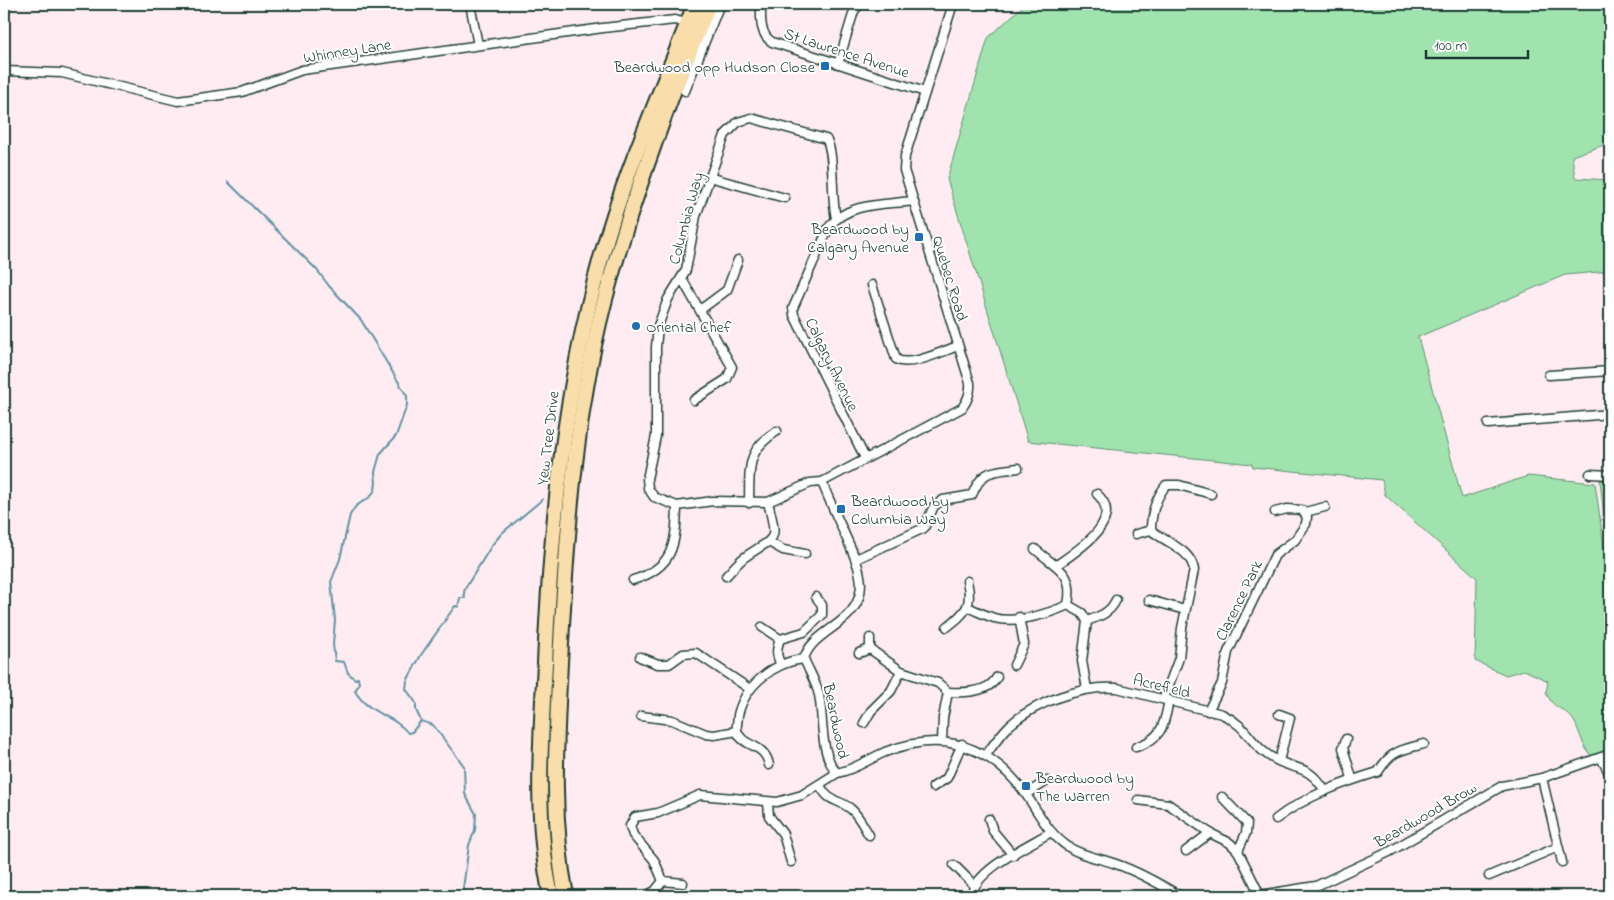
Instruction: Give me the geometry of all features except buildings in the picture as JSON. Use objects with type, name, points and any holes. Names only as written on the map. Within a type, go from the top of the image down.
[{"type":"highway","name":"Yew Tree Drive","points":[[566,896],[556,837],[555,811],[562,630],[580,433],[596,339],[612,276],[694,26],[695,4]]},
{"type":"highway","name":"Yew Tree Drive","points":[[551,896],[539,811],[547,614],[565,431],[582,333],[597,272],[616,208],[694,26],[709,4]]},
{"type":"highway","points":[[597,272],[612,276]]},
{"type":"highway","points":[[565,431],[580,433]]},
{"type":"highway","points":[[539,811],[555,811]]},
{"type":"street","points":[[470,4],[478,45]]},
{"type":"street","points":[[685,91],[720,4]]},
{"type":"street","name":"St Lawrence Avenue","points":[[761,4],[762,30],[768,40],[925,92]]},
{"type":"street","points":[[838,64],[854,11],[860,4]]},
{"type":"street","name":"Quebec Road","points":[[822,482],[962,408],[966,403],[970,390],[970,383],[913,202],[904,164],[954,4]]},
{"type":"street","name":"Whinney Lane","points":[[4,71],[62,72],[178,100],[242,92],[302,70],[675,20],[694,26]]},
{"type":"street","name":"Columbia Way","points":[[822,482],[810,483],[768,502],[713,501],[677,506],[654,498],[648,488],[647,479],[656,436],[658,331],[663,310],[686,270],[696,216],[725,135],[731,127],[742,120],[756,119],[826,139],[830,146],[832,204],[836,218]]},
{"type":"street","points":[[709,177],[785,198]]},
{"type":"street","points":[[836,218],[846,211],[858,208],[913,202]]},
{"type":"street","name":"Calgary Avenue","points":[[836,218],[825,235],[792,308],[865,458]]},
{"type":"street","points":[[700,310],[727,290],[738,260]]},
{"type":"street","points":[[682,279],[732,367],[727,379],[694,400]]},
{"type":"street","points":[[872,285],[896,359],[905,363],[913,362],[958,346]]},
{"type":"street","points":[[1549,375],[1610,371]]},
{"type":"street","points":[[1488,424],[1610,414]]},
{"type":"street","points":[[749,503],[752,455],[766,438],[778,431]]},
{"type":"street","points":[[856,559],[924,528],[934,506],[943,500],[972,495],[978,480],[988,473],[1018,468]]},
{"type":"street","points":[[1590,474],[1610,475]]},
{"type":"street","points":[[770,765],[763,750],[742,738],[737,730],[740,710],[750,689],[762,677],[781,665],[804,659],[811,646],[851,614],[857,604],[862,585],[856,559],[822,482]]},
{"type":"street","points":[[1151,530],[1151,516],[1160,493],[1166,485],[1180,486],[1211,494]]},
{"type":"street","points":[[1057,565],[1090,541],[1102,526],[1105,517],[1104,505],[1097,494]]},
{"type":"street","points":[[726,576],[743,558],[769,542],[774,528],[768,502]]},
{"type":"street","points":[[633,580],[648,576],[668,556],[676,539],[677,506]]},
{"type":"street","points":[[1275,512],[1286,509],[1305,512],[1325,508]]},
{"type":"street","name":"Clarence Park","points":[[1208,711],[1222,683],[1228,652],[1232,643],[1275,555],[1301,533],[1306,524],[1305,512]]},
{"type":"street","points":[[1136,534],[1151,530]]},
{"type":"street","points":[[1136,748],[1155,739],[1165,724],[1166,699],[1179,658],[1185,610],[1193,580],[1193,560],[1184,551],[1166,542],[1151,530]]},
{"type":"street","points":[[769,542],[783,550],[805,554]]},
{"type":"street","points":[[1035,549],[1057,565],[1068,578],[1070,595],[1068,605]]},
{"type":"street","points":[[948,627],[968,607],[970,600],[967,581]]},
{"type":"street","points":[[781,665],[777,657],[776,648],[780,639],[804,632],[822,615],[822,605],[816,597]]},
{"type":"street","points":[[1087,621],[1105,614],[1113,608],[1116,600]]},
{"type":"street","points":[[1149,600],[1185,610]]},
{"type":"street","points":[[968,607],[993,618],[1007,620],[1050,613],[1068,605]]},
{"type":"street","points":[[1068,605],[1082,613],[1087,621],[1082,661],[1087,689]]},
{"type":"street","points":[[1014,665],[1024,644],[1020,617]]},
{"type":"street","points":[[762,627],[780,639]]},
{"type":"street","points":[[870,638],[870,649]]},
{"type":"street","points":[[859,653],[870,649]]},
{"type":"street","points":[[870,649],[901,672],[938,683],[948,692],[984,689],[991,685],[997,677]]},
{"type":"street","points":[[640,657],[658,664],[669,664],[683,654],[696,653],[750,689]]},
{"type":"street","name":"Beardwood","points":[[804,659],[816,682],[823,734],[832,768],[837,773],[845,772],[887,752],[916,743],[942,741],[962,744],[986,755],[1007,772],[1026,794],[1051,832],[1073,850],[1130,869],[1180,896]]},
{"type":"street","points":[[864,723],[871,711],[891,691],[901,672]]},
{"type":"street","name":"Acrefield","points":[[986,755],[1010,726],[1022,716],[1050,702],[1101,686],[1166,699],[1235,720],[1244,727],[1260,749],[1279,761],[1310,772],[1317,778],[1325,791]]},
{"type":"street","points":[[942,741],[943,718],[948,692]]},
{"type":"street","points":[[1279,714],[1290,718],[1279,761]]},
{"type":"street","points":[[641,716],[672,720],[706,734],[714,735],[737,730]]},
{"type":"street","points":[[1346,739],[1343,748],[1352,778]]},
{"type":"street","points":[[933,787],[947,778],[962,744]]},
{"type":"street","points":[[1276,819],[1296,803],[1352,778],[1378,772],[1387,758],[1403,750],[1424,744]]},
{"type":"street","name":"Beardwood Brow","points":[[1257,896],[1316,886],[1389,852],[1502,786],[1542,778],[1610,754]]},
{"type":"street","points":[[1601,758],[1610,774]]},
{"type":"street","points":[[663,881],[654,860],[633,835],[630,826],[636,817],[658,813],[700,795],[768,802],[790,799],[820,785],[837,773]]},
{"type":"street","points":[[1542,778],[1562,862]]},
{"type":"street","points":[[1026,794],[1048,781]]},
{"type":"street","points":[[820,785],[825,795],[832,801],[848,807],[855,813],[869,836]]},
{"type":"street","points":[[1222,797],[1246,823],[1246,833],[1238,851]]},
{"type":"street","points":[[1138,800],[1168,804],[1210,833],[1230,843],[1238,851],[1257,896]]},
{"type":"street","points":[[768,802],[770,816],[783,834],[791,862]]},
{"type":"street","points":[[989,819],[992,831],[1013,855]]},
{"type":"street","points":[[971,896],[974,886],[984,874],[1051,832]]},
{"type":"street","points":[[1186,851],[1210,833]]},
{"type":"street","points":[[1488,876],[1558,847]]},
{"type":"street","points":[[954,865],[974,886]]},
{"type":"street","points":[[663,881],[683,883]]},
{"type":"street","points":[[649,894],[655,891],[663,881]]},
{"type":"green space","points":[[1025,4],[1610,4],[1610,143],[1572,156],[1575,178],[1610,180],[1610,271],[1565,275],[1418,337],[1462,498],[1528,476],[1595,483],[1610,588],[1610,750],[1593,758],[1585,748],[1574,721],[1549,699],[1546,693],[1548,681],[1524,670],[1506,675],[1475,661],[1477,578],[1385,495],[1382,480],[1253,467],[1252,464],[1028,441],[947,179],[988,38]]},
{"type":"green space","points":[[1600,480],[1610,480],[1610,573]]},
{"type":"waterway","points":[[228,182],[317,270],[329,286],[361,320],[407,396],[407,405],[396,436],[380,454],[375,472],[375,490],[370,497],[356,506],[350,515],[340,559],[331,582],[335,620],[333,644],[335,661],[344,662],[348,673],[355,679],[358,678],[359,684],[355,691],[367,705],[396,722],[408,733],[412,732],[421,721]]},
{"type":"waterway","points":[[462,896],[469,845],[475,830],[476,814],[465,794],[464,766],[433,725],[421,721],[416,710],[416,703],[406,689],[407,681],[421,655],[455,606],[458,607],[460,598],[465,598],[464,592],[466,587],[492,545],[502,533],[543,499]]},
{"type":"place","name":"Beardwood opp Hudson Close","points":[[825,66]]},
{"type":"place","name":"Beardwood by Calgary Avenue","points":[[919,237]]},
{"type":"place","name":"Oriental Chef","points":[[636,326]]},
{"type":"place","name":"Beardwood by Columbia Way","points":[[841,509]]},
{"type":"place","name":"Beardwood by The Warren","points":[[1026,786]]}]
